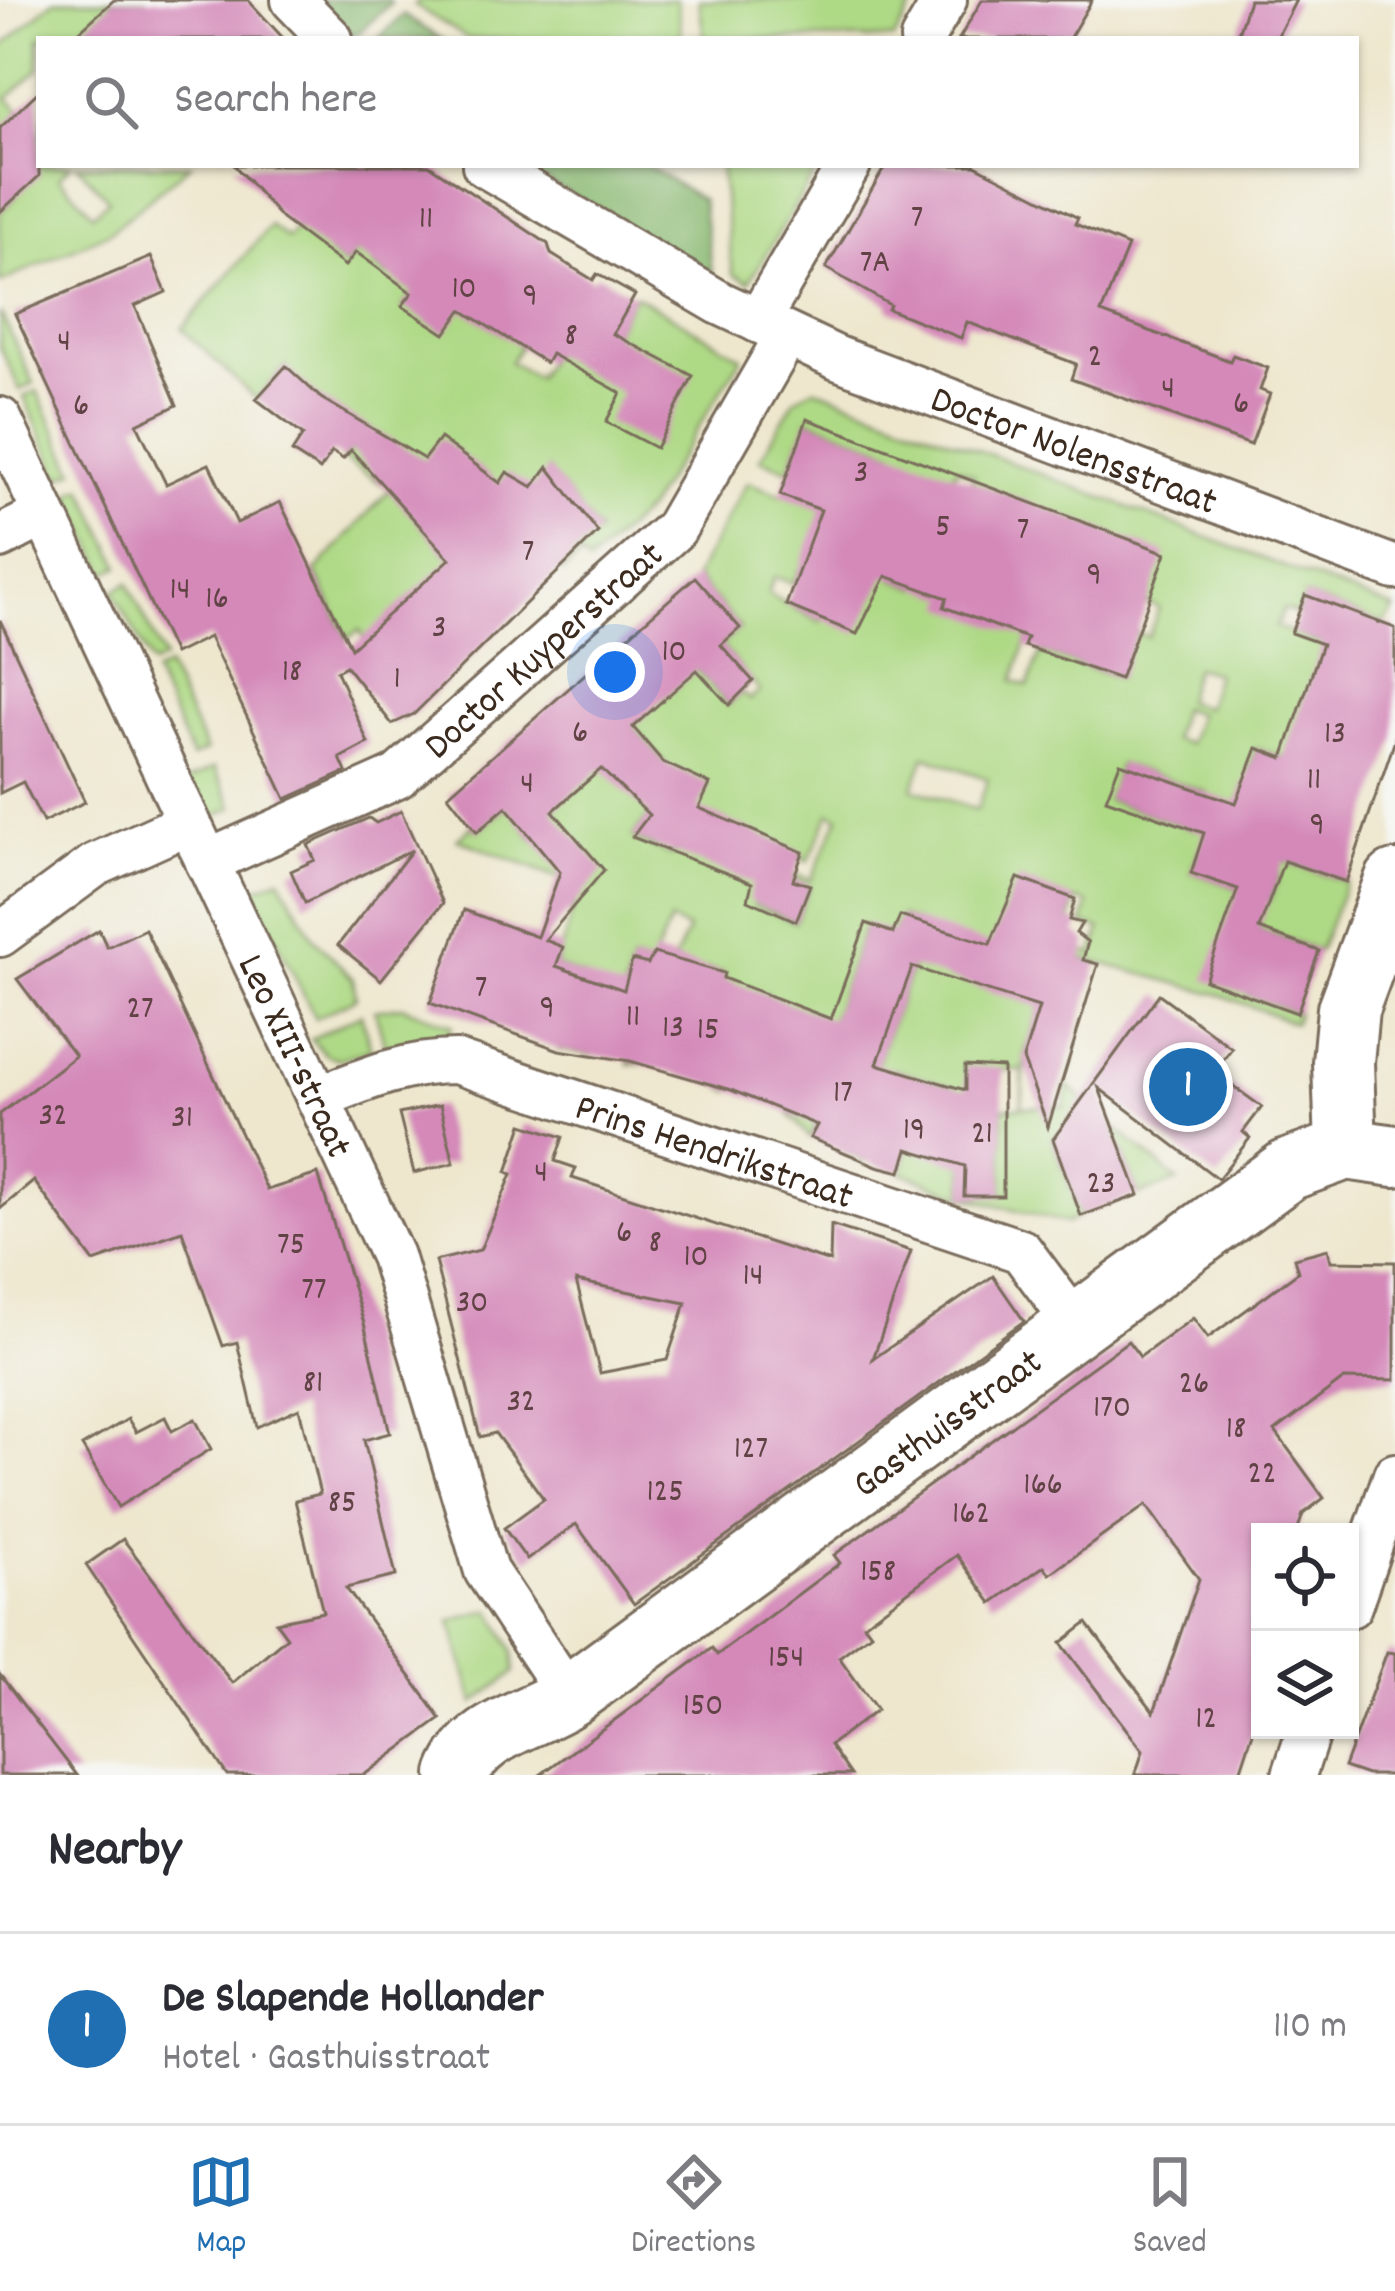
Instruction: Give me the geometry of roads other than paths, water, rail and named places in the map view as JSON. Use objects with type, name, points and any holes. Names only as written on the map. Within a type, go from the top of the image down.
[{"type":"street","points":[[293,0],[328,36]]},
{"type":"street","points":[[924,36],[945,0]]},
{"type":"street","name":"Doctor Nolensstraat","points":[[489,168],[772,328],[926,395],[1395,568]]},
{"type":"street","name":"Doctor Kuyperstraat","points":[[207,862],[397,777],[675,529],[848,168]]},
{"type":"street","name":"Leo XIII-straat","points":[[0,419],[404,1289],[474,1542],[561,1701]]},
{"type":"street","points":[[0,537],[44,515]]},
{"type":"street","points":[[0,935],[95,865],[188,823]]},
{"type":"street","points":[[1370,1153],[1343,1062],[1348,1009],[1395,880]]},
{"type":"street","name":"Prins Hendrikstraat","points":[[318,1098],[382,1072],[421,1062],[456,1062],[1021,1251],[1076,1325]]},
{"type":"street","name":"Gasthuisstraat","points":[[458,1775],[480,1747],[507,1725],[561,1701],[1288,1170],[1370,1153]]},
{"type":"street","points":[[1359,1580],[1395,1475]]},
{"type":"street","name":"Gasthuisstraat","points":[[494,1775],[526,1747],[561,1701]]},
{"type":"street","points":[[1294,1775],[1306,1739]]},
{"type":"place","name":"De Slapende Hollander","points":[[1188,1087]]}]
